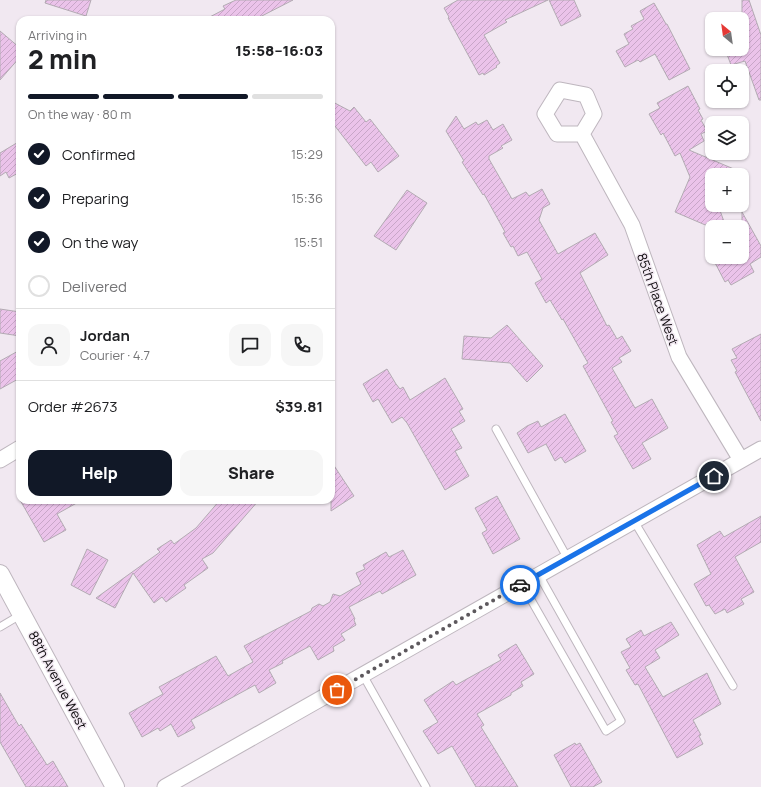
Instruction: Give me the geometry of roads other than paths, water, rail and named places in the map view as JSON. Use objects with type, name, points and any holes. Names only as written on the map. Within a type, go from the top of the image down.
[{"type":"street","name":"85th Place West","points":[[582,134],[632,225],[679,357],[741,460]]},
{"type":"street","points":[[165,787],[761,449]]},
{"type":"street","points":[[0,460],[16,450]]},
{"type":"street","name":"88th Avenue West","points":[[0,574],[115,787]]},
{"type":"lane","points":[[496,429],[568,559]]},
{"type":"lane","points":[[634,521],[733,686]]},
{"type":"lane","points":[[522,584],[606,731],[621,721],[539,575]]},
{"type":"lane","points":[[0,627],[22,614]]},
{"type":"lane","points":[[363,675],[426,787]]}]
